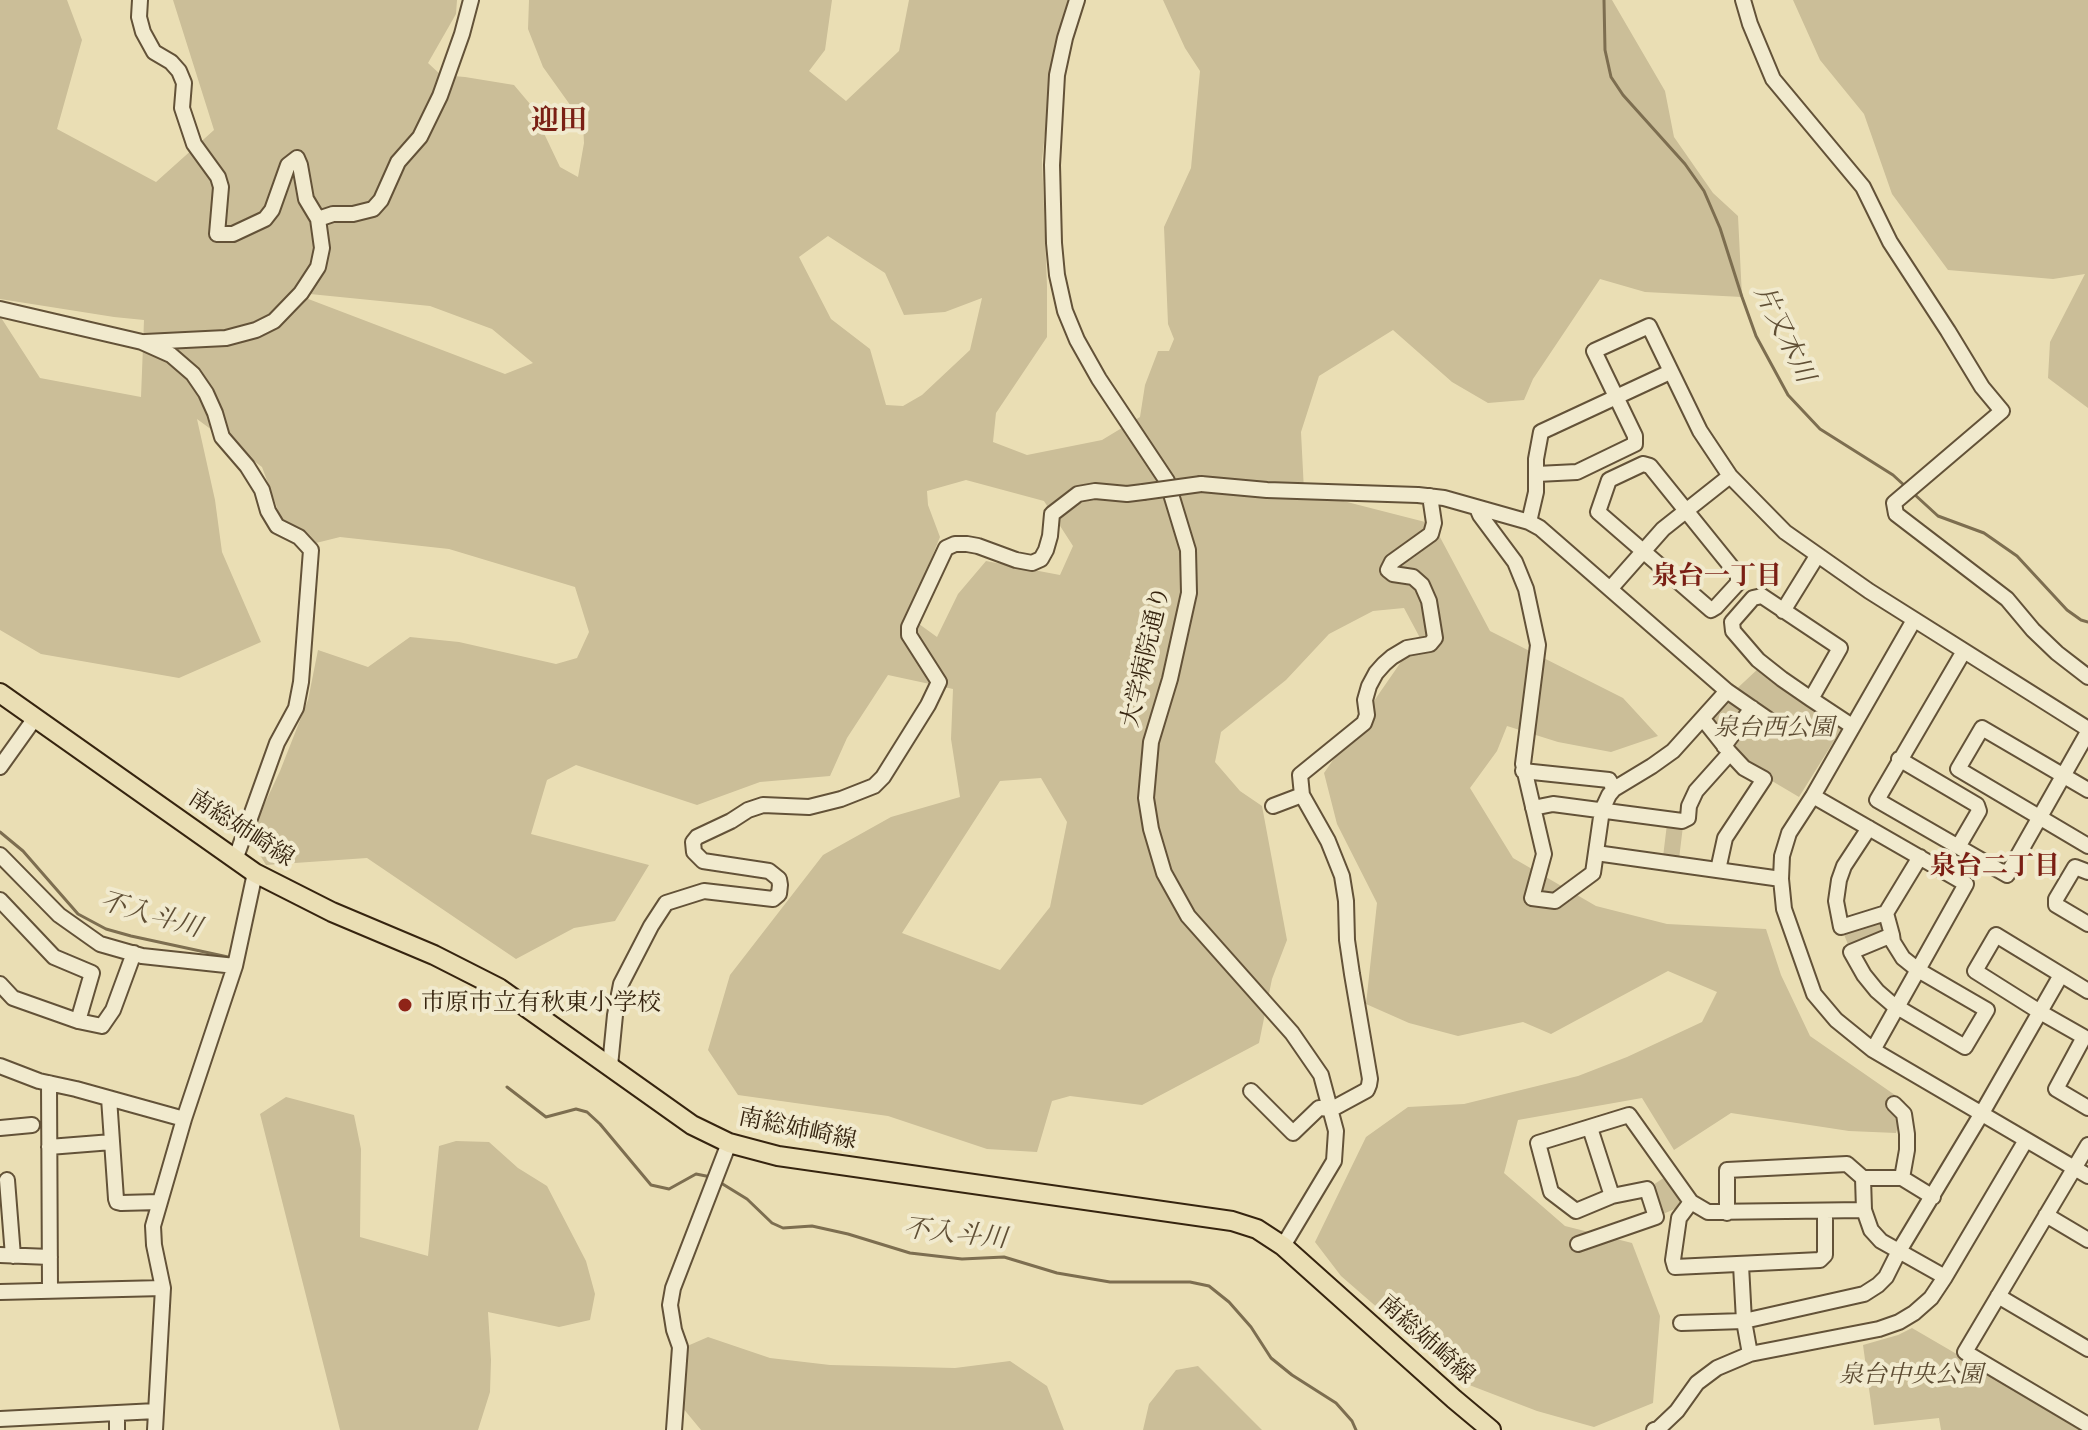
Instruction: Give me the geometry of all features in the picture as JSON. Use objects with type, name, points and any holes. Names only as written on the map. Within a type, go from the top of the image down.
[{"type":"main road","name":"南総姉崎線","points":[[0,693],[255,873],[332,912],[434,955],[499,988],[692,1125],[729,1143],[778,1156],[1232,1221],[1257,1229],[1283,1246],[1491,1430]]},
{"type":"street","points":[[140,0],[139,17],[143,32],[154,52],[179,71],[184,83],[182,108],[194,144],[218,177],[221,187],[217,234],[233,234],[265,219],[272,210],[288,165],[297,158],[306,199],[318,219],[322,248],[318,267],[301,293],[274,321],[256,330],[226,338],[142,342]]},
{"type":"street","points":[[318,219],[373,209],[381,200],[398,162],[420,137],[440,96],[471,0]]},
{"type":"street","name":"大学病院通り","points":[[1077,0],[1057,75],[1052,165],[1057,275],[1065,311],[1077,340],[1099,379],[1167,481],[1188,550],[1189,593],[1170,679],[1151,742],[1146,798],[1151,829],[1164,873],[1188,916],[1292,1033],[1321,1075],[1336,1131],[1334,1161],[1283,1246]]},
{"type":"street","points":[[1743,0],[1773,79],[1863,187],[1890,242],[1982,387],[2002,411],[1894,503],[1896,514],[2007,599],[2033,630],[2088,677]]},
{"type":"street","points":[[0,309],[142,342],[171,355],[193,374],[206,393],[222,437],[247,466],[262,490],[268,511],[277,526],[299,537],[311,550],[301,682],[296,708],[277,743],[235,860]]},
{"type":"street","points":[[1537,474],[1577,472],[1635,444],[1635,436],[1594,351],[1649,326],[1700,431],[1730,476],[1785,532],[1914,620],[1964,651],[2088,731],[2007,875],[1877,800],[1964,651]]},
{"type":"street","points":[[1529,522],[1536,492],[1536,459],[1541,432],[1670,372]]},
{"type":"street","points":[[1643,464],[1650,466],[1685,510],[1738,575],[1738,583],[1711,610],[1598,512],[1609,480],[1643,464]]},
{"type":"street","points":[[1610,589],[1663,529],[1730,476]]},
{"type":"street","points":[[610,1066],[621,984],[666,903],[704,891],[773,899],[779,894],[779,879],[769,871],[703,861],[694,852],[693,842],[697,837],[763,805],[809,807],[874,786],[883,777],[937,689],[939,682],[935,673],[909,635],[909,627],[946,548],[967,544],[1032,563],[1041,559],[1046,550],[1052,514],[1078,494],[1095,491],[1127,494],[1201,484],[1267,490],[1430,496],[1529,522],[1540,528],[1727,691],[1779,727]]},
{"type":"street","points":[[1251,1091],[1293,1133],[1319,1108],[1332,1109],[1367,1090],[1370,1079],[1347,940],[1342,876],[1328,841],[1302,795],[1300,775],[1364,723],[1366,696],[1376,673],[1392,657],[1407,648],[1430,644],[1435,638],[1429,601],[1422,585],[1413,577],[1393,574],[1388,570],[1392,562],[1431,534],[1434,523],[1430,496]]},
{"type":"street","points":[[1477,508],[1515,562],[1526,589],[1536,635],[1537,657],[1523,771],[1544,854],[1532,898],[1555,901],[1593,873],[1602,810],[1609,795],[1663,759],[1727,691]]},
{"type":"street","points":[[1783,611],[1817,556]]},
{"type":"street","points":[[1811,699],[1840,648],[1762,596],[1753,598],[1732,622],[1733,631],[1758,660],[1782,679],[1811,699],[1852,726]]},
{"type":"street","points":[[1914,620],[1789,833],[1782,856],[1784,909],[1814,994],[1836,1020],[1873,1050],[2088,1176]]},
{"type":"street","points":[[1533,808],[1553,804],[1682,821],[1688,818],[1689,806],[1696,791],[1727,750],[1752,708]]},
{"type":"street","points":[[0,767],[35,718]]},
{"type":"street","points":[[1703,719],[1744,768],[1764,779],[1725,838],[1718,870]]},
{"type":"street","points":[[2088,790],[1982,728],[1958,769],[2088,846]]},
{"type":"street","points":[[1899,759],[1977,805],[1979,811],[1958,847]]},
{"type":"street","points":[[1523,771],[1609,780],[1614,789]]},
{"type":"street","points":[[1273,806],[1302,795]]},
{"type":"street","points":[[1813,796],[1966,884],[1873,1050]]},
{"type":"street","points":[[1869,828],[1844,866],[1839,880],[1836,901],[1841,927],[1886,913],[1920,857]]},
{"type":"street","points":[[1596,853],[1781,879]]},
{"type":"street","points":[[0,855],[59,915],[100,944],[134,953],[235,966]]},
{"type":"street","points":[[2088,872],[2075,867],[2056,899],[2056,905],[2088,924]]},
{"type":"street","points":[[160,1429],[156,1411],[163,1288],[153,1226],[184,1119],[235,966],[255,873]]},
{"type":"street","points":[[0,900],[54,957],[92,973],[78,1021]]},
{"type":"street","points":[[1886,913],[1903,958],[1987,1010],[1965,1047],[1897,1007],[1877,991],[1864,975],[1851,952],[1892,935]]},
{"type":"street","points":[[2088,991],[1996,935],[1975,971],[2084,1037],[2056,1089],[2088,1108]]},
{"type":"street","points":[[0,984],[13,998],[78,1021],[102,1026],[113,1010],[134,953]]},
{"type":"street","points":[[1681,1323],[1744,1321],[1864,1294],[1878,1285],[1886,1277],[2061,975]]},
{"type":"street","points":[[0,1066],[49,1083],[184,1119]]},
{"type":"street","points":[[49,1083],[50,1290]]},
{"type":"street","points":[[109,1098],[117,1202],[159,1202]]},
{"type":"street","points":[[1894,1104],[1904,1114],[1907,1134],[1902,1178]]},
{"type":"street","points":[[1578,1244],[1656,1217],[1647,1189],[1612,1196],[1576,1211],[1551,1192],[1538,1143],[1629,1115],[1691,1202],[1708,1212],[1864,1210]]},
{"type":"street","points":[[0,1128],[32,1125]]},
{"type":"street","points":[[1590,1128],[1612,1196]]},
{"type":"street","points":[[1654,1430],[1677,1411],[1697,1383],[1717,1368],[1750,1354],[1879,1329],[1914,1313],[1931,1298],[1945,1277],[2026,1140]]},
{"type":"street","points":[[49,1147],[112,1142]]},
{"type":"street","points":[[674,1430],[680,1347],[670,1305],[678,1273],[729,1143]]},
{"type":"street","points":[[2088,1145],[1965,1352],[2088,1424]]},
{"type":"street","points":[[1727,1213],[1727,1170],[1847,1164],[1863,1178],[1902,1178],[1933,1197]]},
{"type":"street","points":[[1863,1178],[1864,1210],[1871,1230],[1881,1241],[1945,1277]]},
{"type":"street","points":[[7,1180],[6,1256],[50,1257]]},
{"type":"street","points":[[1691,1202],[1679,1218],[1673,1260],[1675,1267],[1820,1260],[1825,1255],[1825,1211]]},
{"type":"street","points":[[2046,1215],[2088,1240]]},
{"type":"street","points":[[1741,1265],[1744,1321],[1750,1354]]},
{"type":"street","points":[[0,1292],[163,1288]]},
{"type":"street","points":[[1998,1296],[2088,1349]]},
{"type":"street","points":[[0,1419],[156,1411]]},
{"type":"street","points":[[117,1413],[117,1430]]},
{"type":"green space","points":[[0,0],[67,0],[82,40],[57,129],[156,182],[214,130],[173,0],[457,0],[456,14],[428,63],[441,75],[514,85],[530,104],[560,167],[578,177],[584,143],[583,123],[543,67],[528,29],[529,0],[832,0],[825,50],[809,71],[846,101],[899,51],[909,0],[1069,0],[1053,62],[1042,160],[1047,337],[996,413],[993,442],[1027,455],[1102,440],[1140,417],[1145,385],[1158,351],[1169,351],[1174,339],[1168,324],[1164,227],[1191,168],[1200,71],[1185,48],[1163,0],[1612,0],[1665,91],[1674,137],[1713,193],[1738,216],[1742,297],[1645,292],[1600,279],[1533,379],[1524,400],[1488,403],[1452,382],[1393,330],[1319,376],[1301,432],[1304,491],[1433,524],[1490,631],[1623,698],[1658,736],[1611,752],[1558,742],[1507,726],[1497,751],[1470,788],[1513,858],[1596,906],[1667,924],[1766,929],[1781,975],[1810,1036],[1905,1102],[1896,1133],[1849,1131],[1731,1113],[1674,1150],[1642,1098],[1518,1120],[1504,1173],[1565,1226],[1632,1243],[1660,1316],[1653,1403],[1594,1427],[1537,1411],[1464,1383],[1341,1276],[1315,1242],[1366,1137],[1408,1107],[1464,1104],[1578,1076],[1627,1057],[1702,1022],[1717,992],[1668,971],[1551,1034],[1523,1022],[1458,1036],[1409,1023],[1366,1004],[1377,903],[1337,824],[1324,773],[1419,636],[1404,608],[1373,611],[1329,634],[1286,680],[1221,732],[1215,762],[1240,791],[1262,806],[1287,940],[1272,979],[1259,1043],[1142,1105],[1070,1096],[1052,1101],[1037,1152],[987,1149],[888,1116],[738,1095],[708,1050],[730,975],[823,855],[891,817],[960,797],[951,739],[953,689],[888,675],[847,738],[830,776],[760,782],[697,805],[576,765],[547,780],[531,834],[649,865],[615,921],[574,928],[516,959],[367,858],[266,865],[249,837],[308,700],[318,650],[368,667],[410,637],[459,642],[556,664],[577,658],[589,632],[575,587],[449,549],[340,537],[316,543],[282,521],[262,467],[197,419],[215,500],[222,552],[261,642],[179,678],[41,654],[0,630],[0,316],[40,378],[141,397],[144,320],[0,299]],"holes":[[[828,236],[885,273],[904,315],[945,312],[982,298],[970,350],[922,395],[903,406],[886,405],[870,349],[831,319],[799,257]],[[290,292],[430,306],[492,329],[533,363],[505,374]],[[966,480],[1044,501],[1073,546],[1060,575],[986,561],[958,594],[937,637],[908,616],[940,537],[928,505],[927,491]],[[1041,778],[1067,822],[1050,907],[1000,970],[902,933],[1000,781]]]},
{"type":"green space","points":[[1793,0],[2088,0],[2088,408],[2048,378],[2050,342],[2085,274],[2053,279],[1948,270],[1892,194],[1864,114],[1820,60]]},
{"type":"green space","name":"泉台西公園","points":[[1760,667],[1842,728],[1799,797],[1739,757],[1710,720],[1729,696]]},
{"type":"green space","points":[[1667,824],[1683,826],[1679,859],[1663,857]]},
{"type":"green space","points":[[1886,913],[1892,935],[1851,952],[1841,927]]},
{"type":"green space","points":[[286,1097],[354,1115],[361,1149],[360,1237],[428,1256],[439,1146],[456,1141],[489,1142],[518,1168],[547,1186],[586,1261],[595,1294],[590,1320],[559,1327],[488,1312],[490,1392],[478,1430],[340,1430],[260,1114]]},
{"type":"green space","points":[[1671,1173],[1691,1202],[1656,1217],[1647,1189]]},
{"type":"green space","name":"泉台中央公園","points":[[1912,1328],[2087,1430],[1941,1430],[1939,1418],[1874,1425],[1863,1345]]},
{"type":"green space","points":[[708,1337],[770,1358],[830,1365],[955,1368],[1010,1361],[1047,1386],[1064,1430],[701,1430],[682,1407],[685,1347]]},
{"type":"green space","points":[[1198,1366],[1262,1430],[1143,1430],[1149,1404],[1176,1370]]},
{"type":"waterway","name":"片又木川","points":[[1604,0],[1605,50],[1611,77],[1704,191],[1720,228],[1756,336],[1788,395],[1820,429],[1893,475],[1905,486]]},
{"type":"waterway","name":"片又木川","points":[[1914,494],[1938,516],[1984,533],[2017,556],[2067,610],[2088,622]]},
{"type":"waterway","name":"不入斗川","points":[[0,832],[23,851],[78,914],[106,929],[228,957]]},
{"type":"waterway","name":"不入斗川","points":[[507,1087],[546,1117],[576,1109],[587,1112],[651,1185],[669,1189],[696,1174],[711,1177]]},
{"type":"waterway","name":"不入斗川","points":[[721,1183],[747,1199],[772,1223],[783,1228],[812,1226],[910,1253],[962,1259],[1004,1257],[1057,1273],[1110,1282],[1190,1282],[1209,1286],[1229,1302],[1251,1327],[1271,1358],[1336,1403],[1356,1430]]},
{"type":"place","name":"市原市立有秋東小学校","points":[[405,1005]]},
{"type":"district","name":"迎田","points":[[559,123]]},
{"type":"district","name":"泉台一丁目","points":[[1717,579]]},
{"type":"district","name":"泉台二丁目","points":[[1995,869]]}]
